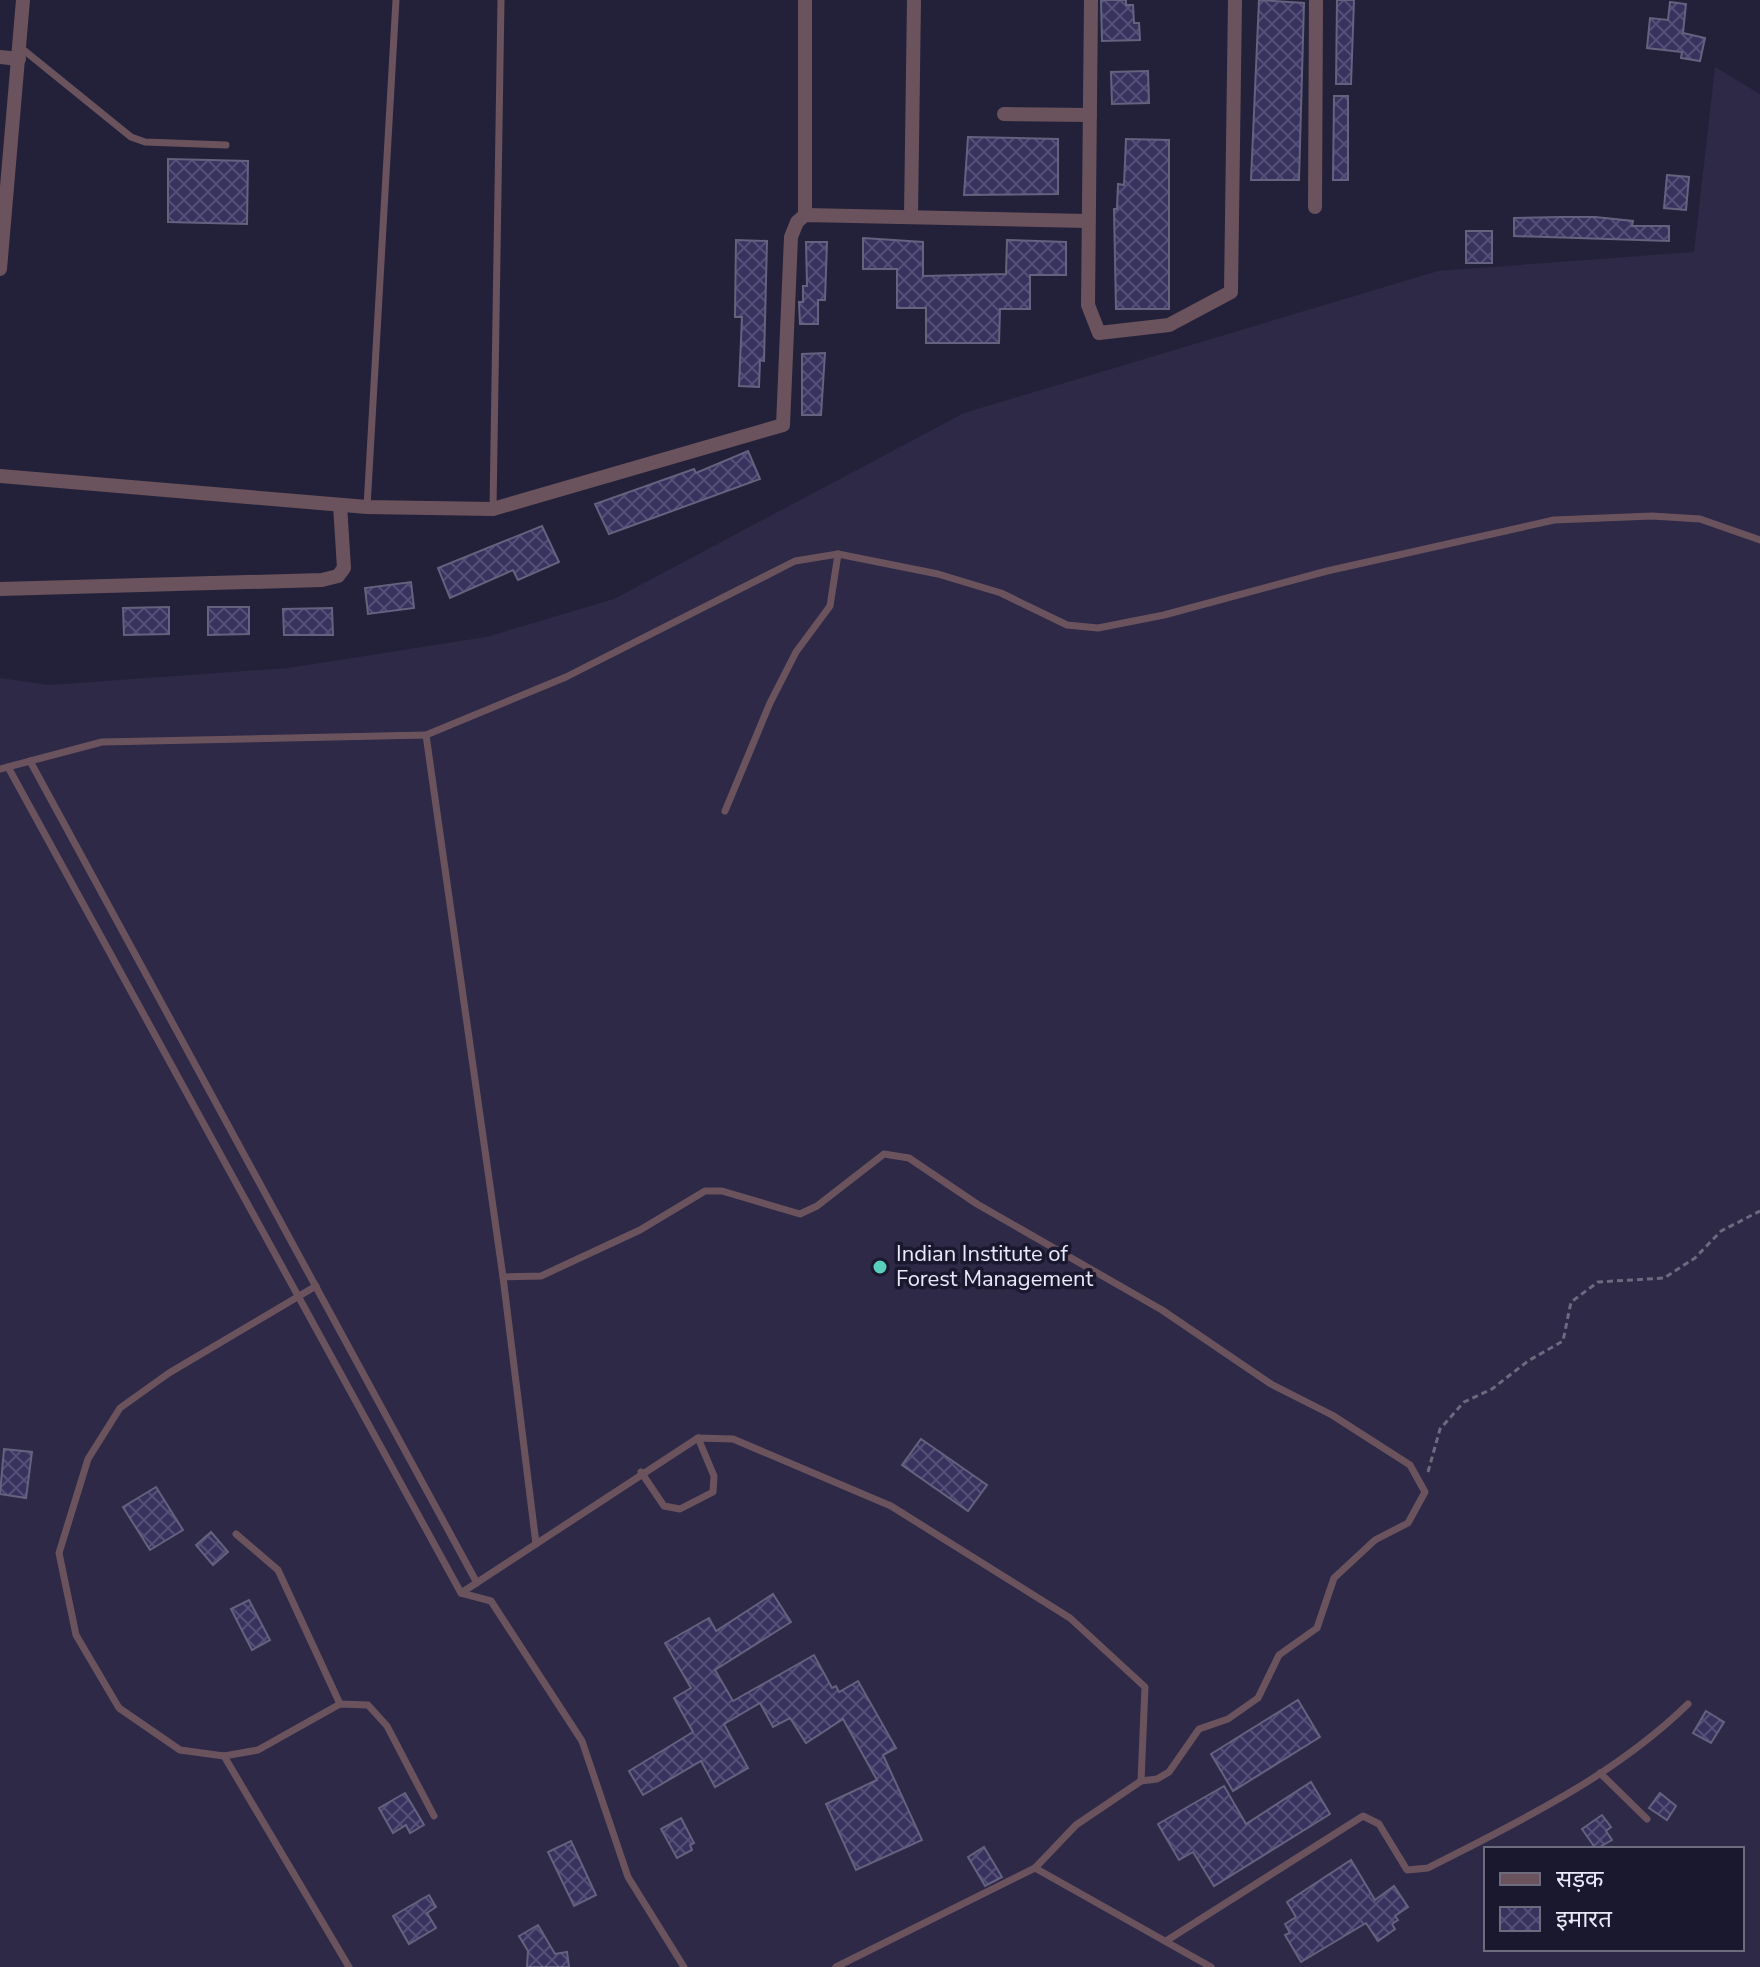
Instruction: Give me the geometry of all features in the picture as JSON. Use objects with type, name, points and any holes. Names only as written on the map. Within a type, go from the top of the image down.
[{"type":"street","points":[[1,261],[23,0]]},
{"type":"street","points":[[805,0],[805,215]]},
{"type":"street","points":[[911,216],[914,0]]},
{"type":"street","points":[[1091,0],[1088,305],[1099,333],[1169,325],[1231,292],[1235,0]]},
{"type":"street","points":[[1315,207],[1316,0]]},
{"type":"street","points":[[0,57],[19,53]]},
{"type":"street","points":[[1004,114],[1090,115]]},
{"type":"street","points":[[0,476],[367,507],[493,509],[783,425],[791,237],[797,222],[805,215],[1088,221]]},
{"type":"street","points":[[0,589],[338,576],[344,568],[340,505]]},
{"type":"lane","points":[[367,507],[396,0]]},
{"type":"lane","points":[[493,509],[501,0]]},
{"type":"lane","points":[[19,53],[131,137],[145,142],[226,145]]},
{"type":"lane","points":[[684,1967],[628,1877],[582,1741],[491,1601],[461,1593],[299,1294],[4,768],[102,742],[426,735],[566,677],[795,561],[838,554],[938,574],[1001,593],[1067,625],[1098,628],[1164,615],[1327,571],[1554,520],[1652,516],[1700,519],[1760,540]]},
{"type":"lane","points":[[725,811],[770,703],[796,652],[830,606],[838,554]]},
{"type":"lane","points":[[426,735],[503,1277],[536,1544]]},
{"type":"lane","points":[[30,761],[477,1583]]},
{"type":"lane","points":[[503,1277],[541,1276],[640,1230],[705,1191],[722,1191],[800,1214],[817,1206],[884,1154],[909,1158],[977,1204],[1162,1310],[1271,1384],[1358,1431],[1410,1465],[1425,1492],[1408,1523],[1375,1540],[1334,1578],[1317,1628],[1279,1655],[1258,1698],[1228,1719],[1199,1729],[1169,1772],[1157,1779],[1141,1781],[1076,1825],[1035,1868],[836,1967]]},
{"type":"lane","points":[[316,1286],[169,1373],[120,1408],[88,1459],[59,1553],[76,1635],[119,1708],[180,1750],[224,1756],[258,1750],[340,1704],[368,1705],[387,1726],[434,1816]]},
{"type":"lane","points":[[461,1593],[641,1472],[698,1438],[733,1439],[891,1506],[1070,1618],[1145,1687],[1141,1781]]},
{"type":"lane","points":[[641,1472],[664,1506],[680,1509],[713,1492],[714,1476],[698,1438]]},
{"type":"lane","points":[[236,1534],[278,1570],[340,1704]]},
{"type":"lane","points":[[1166,1941],[1363,1816],[1379,1824],[1407,1870],[1428,1868],[1560,1801],[1657,1734],[1688,1704]]},
{"type":"lane","points":[[224,1756],[349,1967]]},
{"type":"lane","points":[[1600,1773],[1647,1819]]},
{"type":"lane","points":[[1035,1868],[1211,1967]]},
{"type":"path","points":[[1425,1492],[1440,1429],[1464,1402],[1492,1389],[1528,1361],[1563,1341],[1571,1302],[1598,1282],[1664,1278],[1695,1258],[1721,1231],[1760,1211]]},
{"type":"shaded area","name":"Indian Institute of Forest Management","points":[[1715,67],[1760,94],[1760,1967],[0,1967],[0,678],[49,685],[288,668],[486,637],[614,599],[964,413],[1438,271],[1694,252]]},
{"type":"building","points":[[1101,0],[1126,0],[1126,5],[1133,5],[1134,23],[1139,23],[1140,40],[1102,41]]},
{"type":"building","points":[[1259,0],[1304,3],[1299,180],[1251,180]]},
{"type":"building","points":[[1337,0],[1354,0],[1351,84],[1336,84]]},
{"type":"building","points":[[1670,2],[1686,4],[1683,33],[1705,38],[1700,61],[1681,58],[1682,52],[1647,48],[1650,18],[1668,20]]},
{"type":"building","points":[[1148,71],[1149,103],[1112,104],[1111,72]]},
{"type":"building","points":[[1334,96],[1348,96],[1348,180],[1333,180]]},
{"type":"building","points":[[968,137],[1058,139],[1058,194],[964,195]]},
{"type":"building","points":[[1126,139],[1169,140],[1169,309],[1116,309],[1114,209],[1117,209],[1118,184],[1124,185]]},
{"type":"building","points":[[168,159],[248,161],[247,224],[168,222]]},
{"type":"building","points":[[1667,175],[1689,177],[1686,210],[1664,208]]},
{"type":"building","points":[[1595,217],[1633,221],[1632,226],[1669,226],[1669,241],[1514,236],[1514,218]]},
{"type":"building","points":[[1466,231],[1492,231],[1492,263],[1466,263]]},
{"type":"building","points":[[863,238],[923,242],[923,276],[1006,274],[1007,240],[1066,242],[1066,275],[1030,275],[1030,309],[1000,309],[999,343],[926,343],[926,308],[897,308],[897,269],[863,269]]},
{"type":"building","points":[[736,240],[767,241],[764,361],[760,360],[759,387],[739,386],[742,317],[735,317]]},
{"type":"building","points":[[806,242],[827,242],[825,300],[818,300],[818,324],[800,324],[799,302],[803,302],[803,286],[807,286]]},
{"type":"building","points":[[825,353],[821,415],[802,415],[802,354]]},
{"type":"building","points":[[748,451],[760,479],[609,534],[595,504],[694,469],[696,473]]},
{"type":"building","points":[[542,526],[559,562],[518,580],[513,570],[450,598],[438,568]]},
{"type":"building","points":[[411,582],[414,608],[368,614],[365,588]]},
{"type":"building","points":[[169,607],[169,634],[124,635],[123,608]]},
{"type":"building","points":[[208,607],[249,607],[249,634],[208,635]]},
{"type":"building","points":[[332,608],[333,635],[284,635],[283,609]]},
{"type":"building","points":[[921,1439],[987,1485],[968,1511],[902,1465]]},
{"type":"building","points":[[4,1449],[32,1452],[26,1498],[0,1494]]},
{"type":"building","points":[[156,1487],[183,1530],[150,1550],[123,1507]]},
{"type":"building","points":[[211,1532],[228,1552],[213,1565],[196,1545]]},
{"type":"building","points":[[773,1594],[791,1622],[715,1670],[733,1701],[814,1655],[832,1688],[836,1686],[839,1692],[858,1681],[896,1748],[883,1755],[922,1840],[856,1870],[826,1804],[877,1780],[843,1719],[806,1743],[790,1718],[773,1727],[760,1703],[724,1724],[748,1768],[715,1787],[701,1761],[643,1795],[629,1771],[693,1732],[674,1698],[691,1688],[665,1643],[709,1618],[716,1631]]},
{"type":"building","points":[[249,1600],[270,1640],[252,1650],[231,1609]]},
{"type":"building","points":[[1298,1700],[1320,1737],[1233,1791],[1211,1754]]},
{"type":"building","points":[[1706,1711],[1724,1722],[1711,1743],[1693,1733]]},
{"type":"building","points":[[1311,1782],[1330,1814],[1214,1886],[1193,1852],[1179,1860],[1158,1824],[1224,1786],[1246,1824]]},
{"type":"building","points":[[405,1793],[424,1825],[410,1833],[406,1825],[393,1833],[379,1808]]},
{"type":"building","points":[[1660,1793],[1676,1806],[1667,1820],[1649,1808]]},
{"type":"building","points":[[1602,1815],[1611,1827],[1606,1831],[1612,1840],[1595,1847],[1582,1829]]},
{"type":"building","points":[[681,1818],[694,1843],[690,1845],[692,1850],[677,1858],[661,1829]]},
{"type":"building","points":[[571,1841],[596,1895],[574,1906],[548,1852]]},
{"type":"building","points":[[984,1847],[1002,1877],[985,1886],[968,1857]]},
{"type":"building","points":[[1351,1860],[1375,1900],[1394,1886],[1408,1907],[1395,1916],[1398,1920],[1392,1924],[1395,1929],[1378,1941],[1366,1923],[1301,1962],[1285,1935],[1290,1933],[1285,1924],[1296,1917],[1287,1902]]},
{"type":"building","points":[[429,1895],[436,1907],[427,1913],[436,1928],[409,1944],[393,1916]]},
{"type":"building","points":[[538,1925],[555,1954],[567,1952],[569,1967],[527,1967],[528,1951],[519,1936]]},
{"type":"place","name":"Indian Institute of Forest Management","points":[[880,1267]]}]
